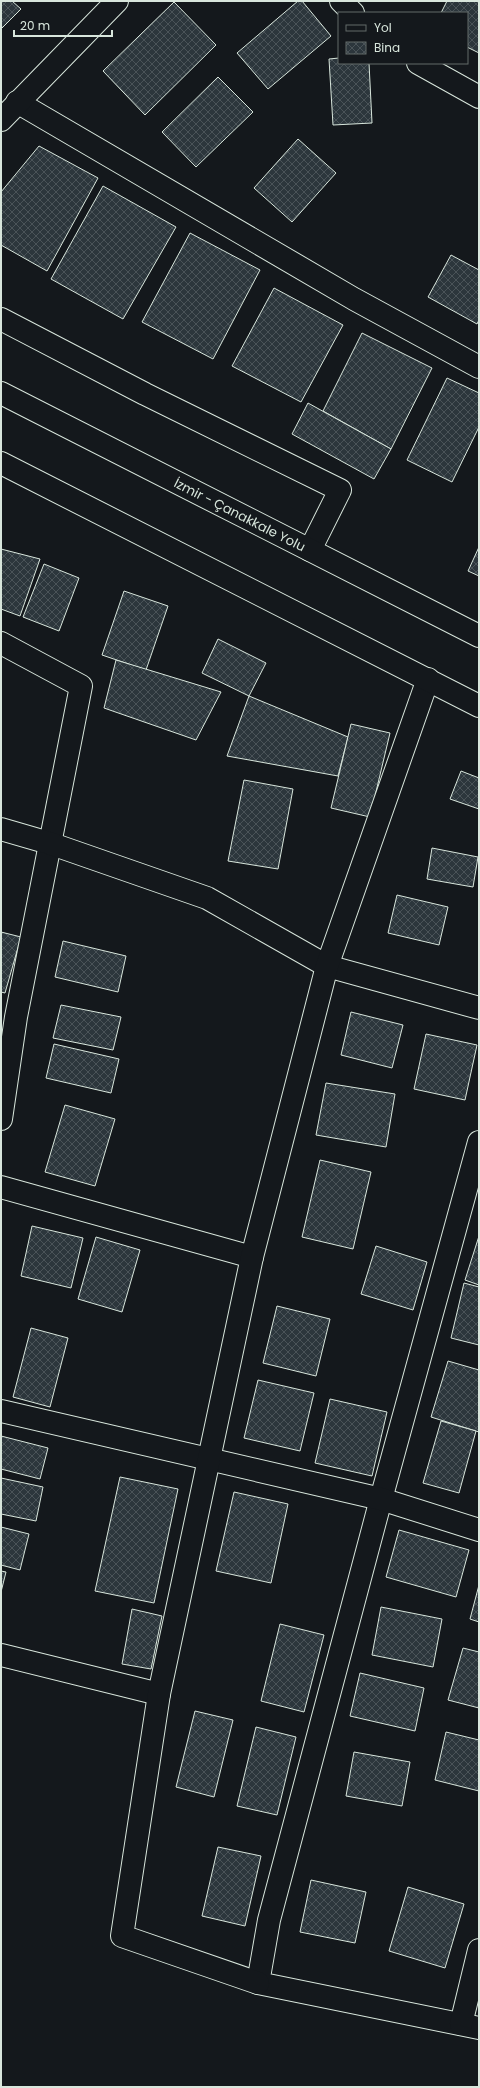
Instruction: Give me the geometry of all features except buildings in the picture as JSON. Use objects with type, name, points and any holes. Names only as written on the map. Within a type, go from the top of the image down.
[{"type":"main road","points":[[1,120],[117,1]]},
{"type":"main road","points":[[341,1],[351,12]]},
{"type":"main road","points":[[420,64],[479,96]]},
{"type":"main road","points":[[17,102],[354,299],[479,367]]},
{"type":"main road","points":[[1,319],[145,394],[340,490],[310,550]]},
{"type":"main road","name":"İzmir - Çanakkale Yolu","points":[[1,394],[479,636]]},
{"type":"main road","points":[[1,463],[479,706]]},
{"type":"main road","points":[[1,643],[82,686],[50,843],[9,1015],[1,1119]]},
{"type":"main road","points":[[428,680],[327,966],[252,1257],[159,1694],[122,1936],[258,1983],[470,2026],[479,1950]]},
{"type":"main road","points":[[1,829],[50,843],[207,898],[327,966],[479,1008]]},
{"type":"main road","points":[[258,1983],[269,1920],[381,1499],[479,1142]]},
{"type":"main road","points":[[1,1187],[252,1257]]},
{"type":"main road","points":[[1,1411],[381,1499],[479,1530]]},
{"type":"main road","points":[[1,1655],[159,1694]]}]
